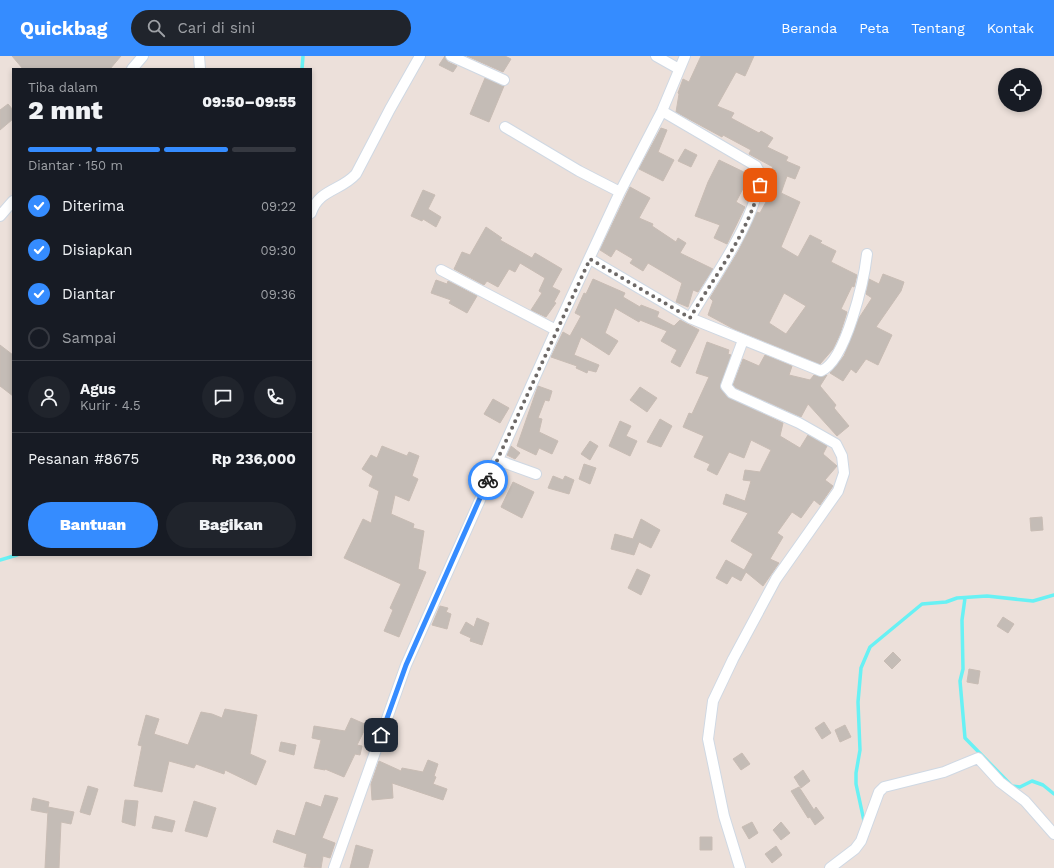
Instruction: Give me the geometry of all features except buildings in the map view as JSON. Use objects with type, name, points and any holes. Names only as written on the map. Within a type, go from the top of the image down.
[{"type":"street","points":[[133,68],[143,56]]},
{"type":"street","points":[[199,56],[200,68]]},
{"type":"street","points":[[312,210],[315,202],[336,187],[349,182],[356,174],[420,56]]},
{"type":"street","points":[[450,56],[504,80]]},
{"type":"street","points":[[656,56],[679,69]]},
{"type":"street","points":[[334,868],[406,665],[556,330],[620,192],[662,111],[685,56]]},
{"type":"street","points":[[662,111],[756,166],[760,174],[757,199],[747,220],[690,318]]},
{"type":"street","points":[[505,127],[579,171],[620,192]]},
{"type":"street","points":[[0,216],[12,202]]},
{"type":"street","points":[[590,259],[690,318],[814,370],[821,371],[826,370],[839,350],[851,323],[865,272],[867,254]]},
{"type":"street","points":[[441,270],[556,330]]},
{"type":"street","points":[[740,868],[724,816],[708,738],[713,701],[733,659],[776,579],[838,492],[844,473],[842,456],[836,444],[800,422],[728,389],[726,386],[743,340]]},
{"type":"street","points":[[497,460],[536,474]]},
{"type":"street","points":[[830,868],[855,849],[861,841],[879,792],[884,787],[890,784],[944,772],[978,758],[1000,782],[1025,801],[1054,834]]},
{"type":"waterway","points":[[302,68],[303,56]]},
{"type":"waterway","points":[[0,560],[14,556]]},
{"type":"waterway","points":[[864,821],[856,784],[856,773],[860,750],[858,702],[861,668],[870,647],[922,604],[946,602],[957,598],[987,596],[1033,601],[1054,595]]},
{"type":"waterway","points":[[965,598],[962,620],[963,669],[960,681],[965,738],[1012,786],[1020,787],[1032,781],[1043,785],[1054,794]]},
{"type":"way so far","points":[[488,480],[590,259],[690,318],[747,220],[757,199],[760,185]]},
{"type":"route","points":[[381,735],[406,665],[488,480]]}]
